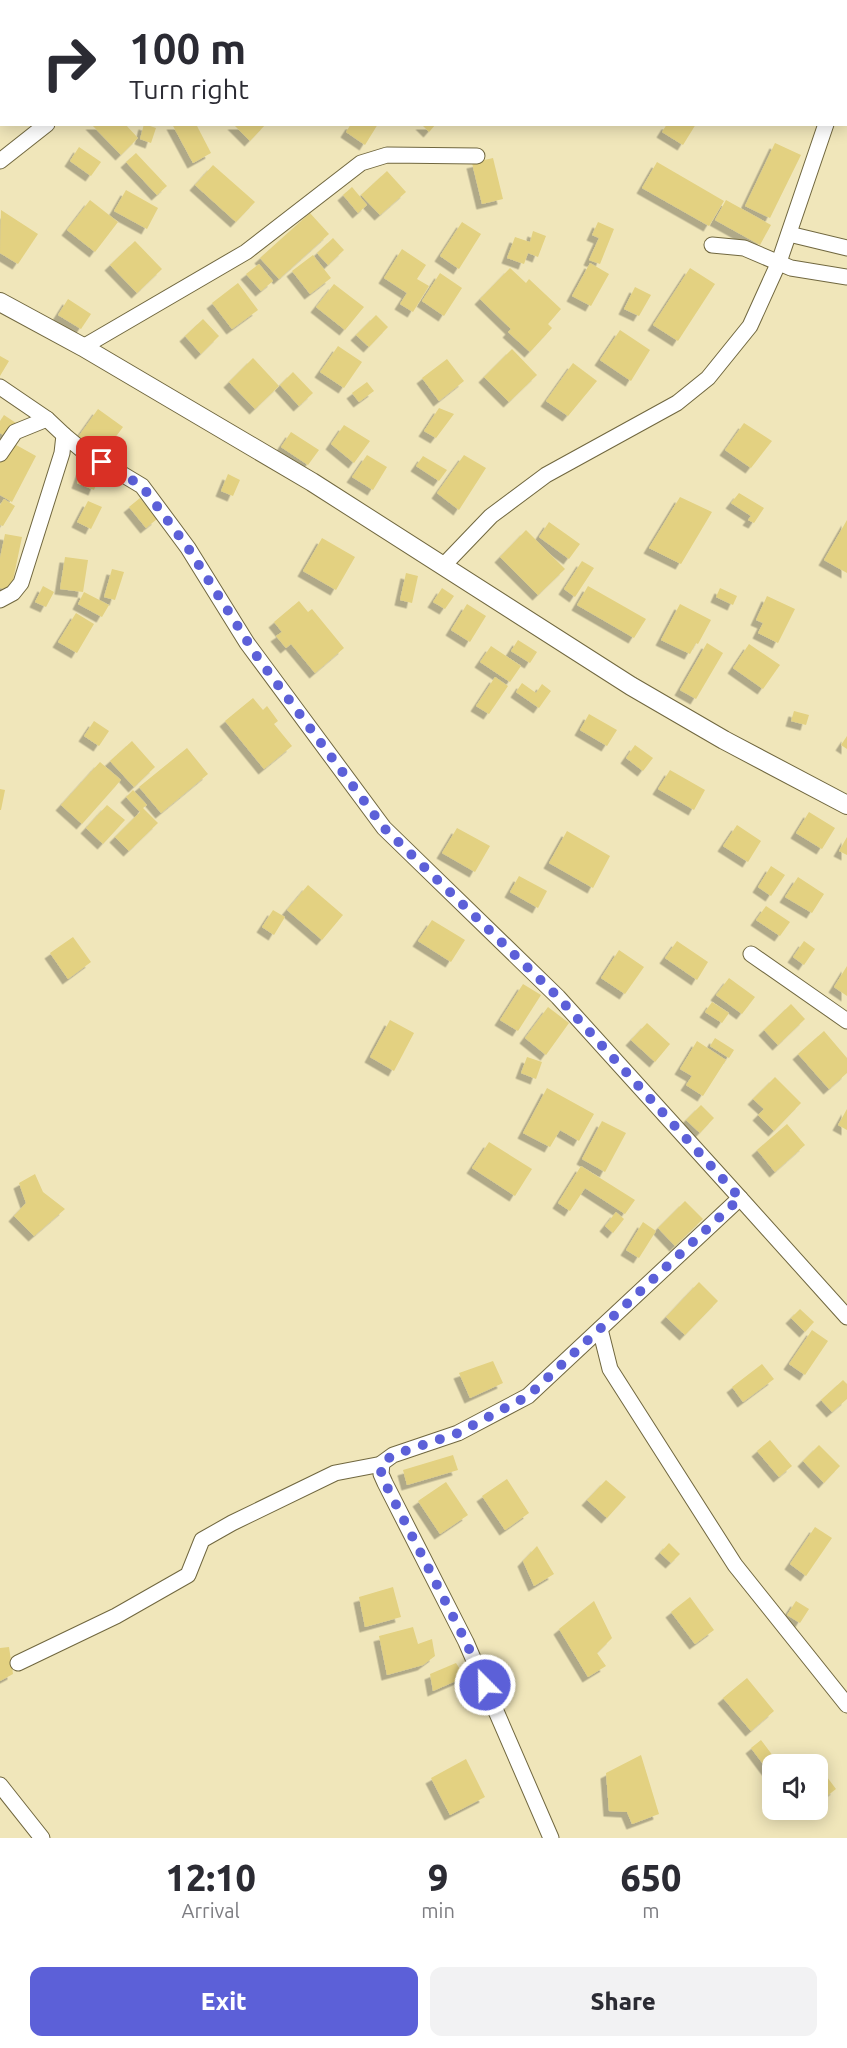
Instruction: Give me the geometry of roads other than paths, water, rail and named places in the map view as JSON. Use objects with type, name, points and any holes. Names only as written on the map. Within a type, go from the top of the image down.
[{"type":"street","points":[[0,161],[44,126]]},
{"type":"street","points":[[444,565],[490,516],[546,475],[677,403],[708,378],[750,326],[779,262],[825,126]]},
{"type":"street","points":[[83,347],[246,252],[361,163],[387,154],[477,156]]},
{"type":"street","points":[[789,234],[847,248]]},
{"type":"street","points":[[712,245],[744,248],[791,268],[847,277]]},
{"type":"street","points":[[0,302],[83,347],[312,482],[632,686],[724,740],[847,805]]},
{"type":"street","points":[[0,387],[47,419],[82,450],[142,486],[188,548],[248,643],[384,828],[558,997],[847,1317]]},
{"type":"street","points":[[0,454],[15,432],[47,419]]},
{"type":"street","points":[[0,600],[13,592],[21,583],[62,453],[64,435]]},
{"type":"street","points":[[751,954],[847,1021]]},
{"type":"street","points":[[18,1663],[116,1616],[188,1575],[202,1540],[232,1523],[335,1473],[382,1464],[393,1455],[458,1433],[528,1396],[740,1198]]},
{"type":"street","points":[[600,1329],[610,1369],[735,1565],[847,1705]]},
{"type":"street","points":[[382,1464],[381,1474],[385,1483],[466,1642],[551,1838]]},
{"type":"street","points":[[0,1785],[42,1838]]}]
